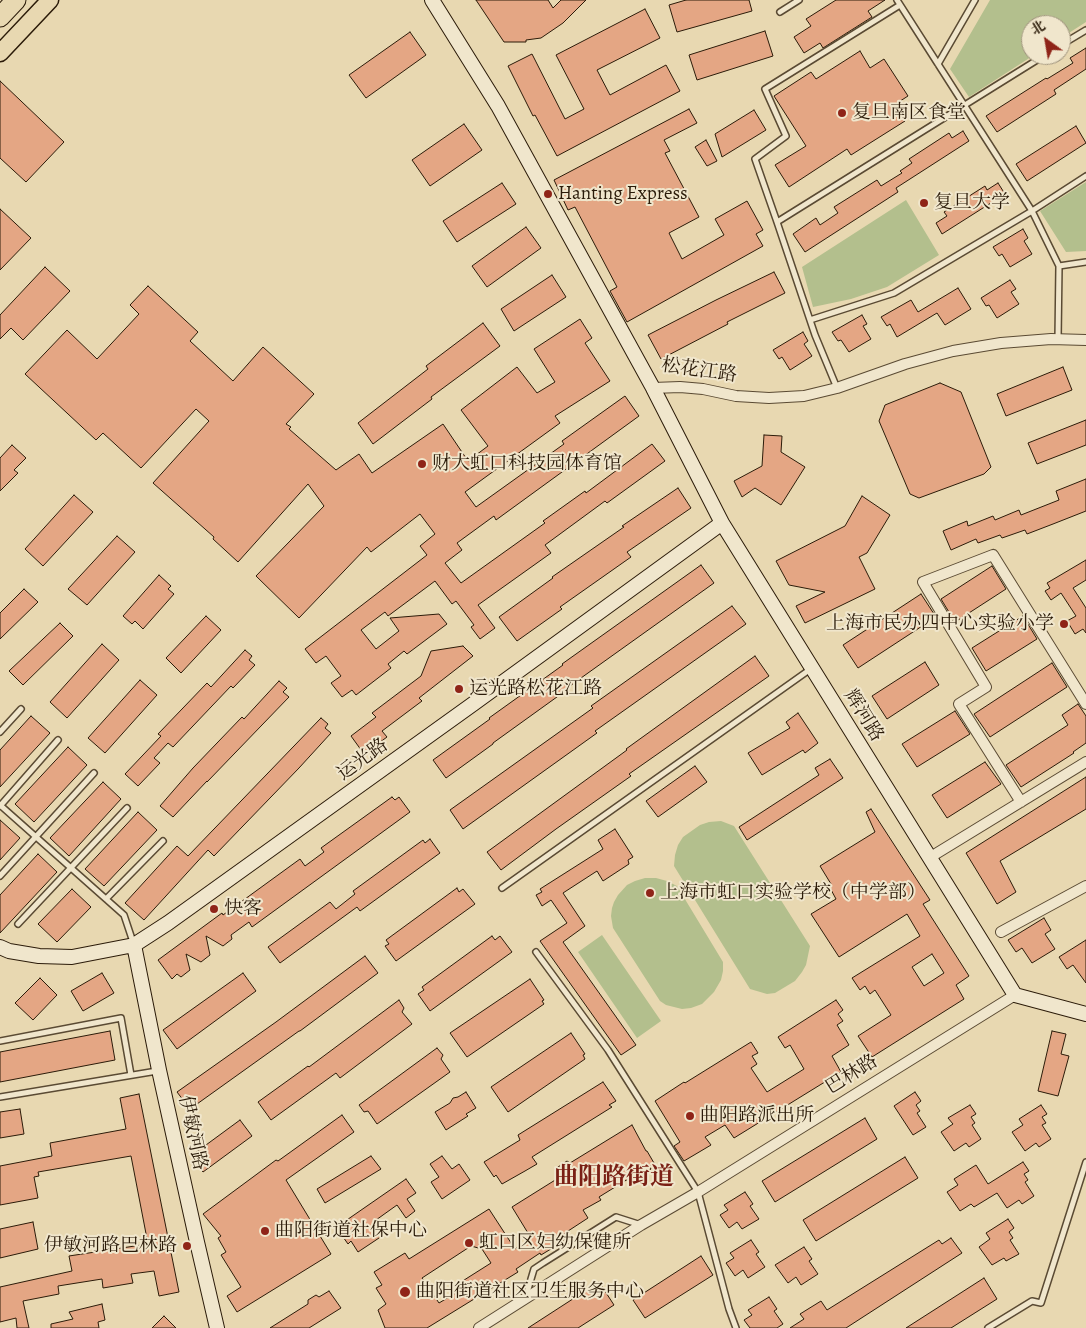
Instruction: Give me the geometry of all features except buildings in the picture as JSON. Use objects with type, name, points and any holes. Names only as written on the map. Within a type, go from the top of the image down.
[{"type":"highway","points":[[0,17],[16,0]]},
{"type":"main road","points":[[0,53],[50,0]]},
{"type":"street","name":"松花江路","points":[[432,0],[498,106],[653,388],[680,387],[703,389],[736,396],[769,398],[804,396],[837,388],[905,364],[953,351],[1001,343],[1058,339],[1086,340]]},
{"type":"street","name":"辉河路","points":[[653,388],[722,523],[1015,995]]},
{"type":"street","name":"运光路","points":[[0,948],[39,956],[72,957],[134,945],[168,923],[474,704],[722,523]]},
{"type":"street","points":[[1021,802],[959,704],[986,687],[923,582],[993,555],[1086,704]]},
{"type":"street","points":[[929,858],[1086,762]]},
{"type":"street","points":[[1001,932],[1086,886]]},
{"type":"street","name":"伊敏河路","points":[[134,945],[159,1070],[217,1328]]},
{"type":"street","points":[[1015,995],[1086,1014]]},
{"type":"street","name":"巴林路","points":[[479,1328],[1015,995]]},
{"type":"lane","points":[[780,12],[799,0]]},
{"type":"lane","points":[[938,64],[975,0]]},
{"type":"lane","points":[[837,388],[810,320],[754,159],[786,136],[765,89],[898,3],[1032,211],[1059,266],[1058,339]]},
{"type":"lane","points":[[1071,39],[1086,30]]},
{"type":"lane","points":[[777,222],[1030,65]]},
{"type":"lane","points":[[810,320],[894,293],[1032,211],[1086,176]]},
{"type":"lane","points":[[1059,266],[1086,262]]},
{"type":"lane","points":[[502,888],[812,668]]},
{"type":"lane","points":[[0,732],[21,709]]},
{"type":"lane","points":[[58,740],[0,805],[124,915],[134,945]]},
{"type":"lane","points":[[0,876],[94,773]]},
{"type":"lane","points":[[18,924],[128,808]]},
{"type":"lane","points":[[106,899],[163,841]]},
{"type":"lane","points":[[536,952],[608,1050],[698,1192],[729,1309],[736,1328]]},
{"type":"lane","points":[[0,1042],[121,1018],[131,1075]]},
{"type":"lane","points":[[0,1098],[159,1070]]},
{"type":"lane","points":[[988,1328],[1032,1301],[1041,1303],[1086,1162]]},
{"type":"lane","points":[[525,1299],[534,1269],[543,1262],[616,1217],[642,1225]]},
{"type":"green space","points":[[990,0],[1086,0],[1086,22],[1071,32],[1071,15],[1021,15],[1021,63],[969,97],[950,69]]},
{"type":"green space","points":[[1086,182],[1086,251],[1066,252],[1040,211]]},
{"type":"green space","points":[[906,200],[939,255],[887,287],[851,299],[813,307],[802,267]]},
{"type":"green space","points":[[721,821],[734,826],[810,946],[806,965],[802,972],[795,981],[775,993],[767,994],[750,989],[674,866],[678,845],[683,837],[700,825]]},
{"type":"green space","points":[[645,878],[656,878],[677,886],[723,962],[721,980],[714,992],[702,1004],[682,1009],[666,1005],[660,1001],[613,928],[612,908],[618,895],[627,885]]},
{"type":"green space","points":[[602,935],[661,1021],[637,1038],[578,952]]},
{"type":"place","name":"复旦南区食堂","points":[[842,113]]},
{"type":"place","name":"Hanting Express","points":[[548,194]]},
{"type":"place","name":"复旦大学","points":[[924,203]]},
{"type":"place","name":"财大虹口科技园体育馆","points":[[422,464]]},
{"type":"place","name":"上海市民办四中心实验小学","points":[[1064,624]]},
{"type":"place","name":"运光路松花江路","points":[[459,689]]},
{"type":"place","name":"上海市虹口实验学校（中学部）","points":[[650,893]]},
{"type":"place","name":"快客","points":[[214,909]]},
{"type":"place","name":"曲阳路派出所","points":[[690,1116]]},
{"type":"place","name":"曲阳街道社保中心","points":[[265,1231]]},
{"type":"place","name":"虹口区妇幼保健所","points":[[469,1243]]},
{"type":"place","name":"伊敏河路巴林路","points":[[187,1246]]},
{"type":"place","name":"曲阳街道社区卫生服务中心","points":[[405,1292]]},
{"type":"district","name":"曲阳路街道","points":[[614,1178]]}]
